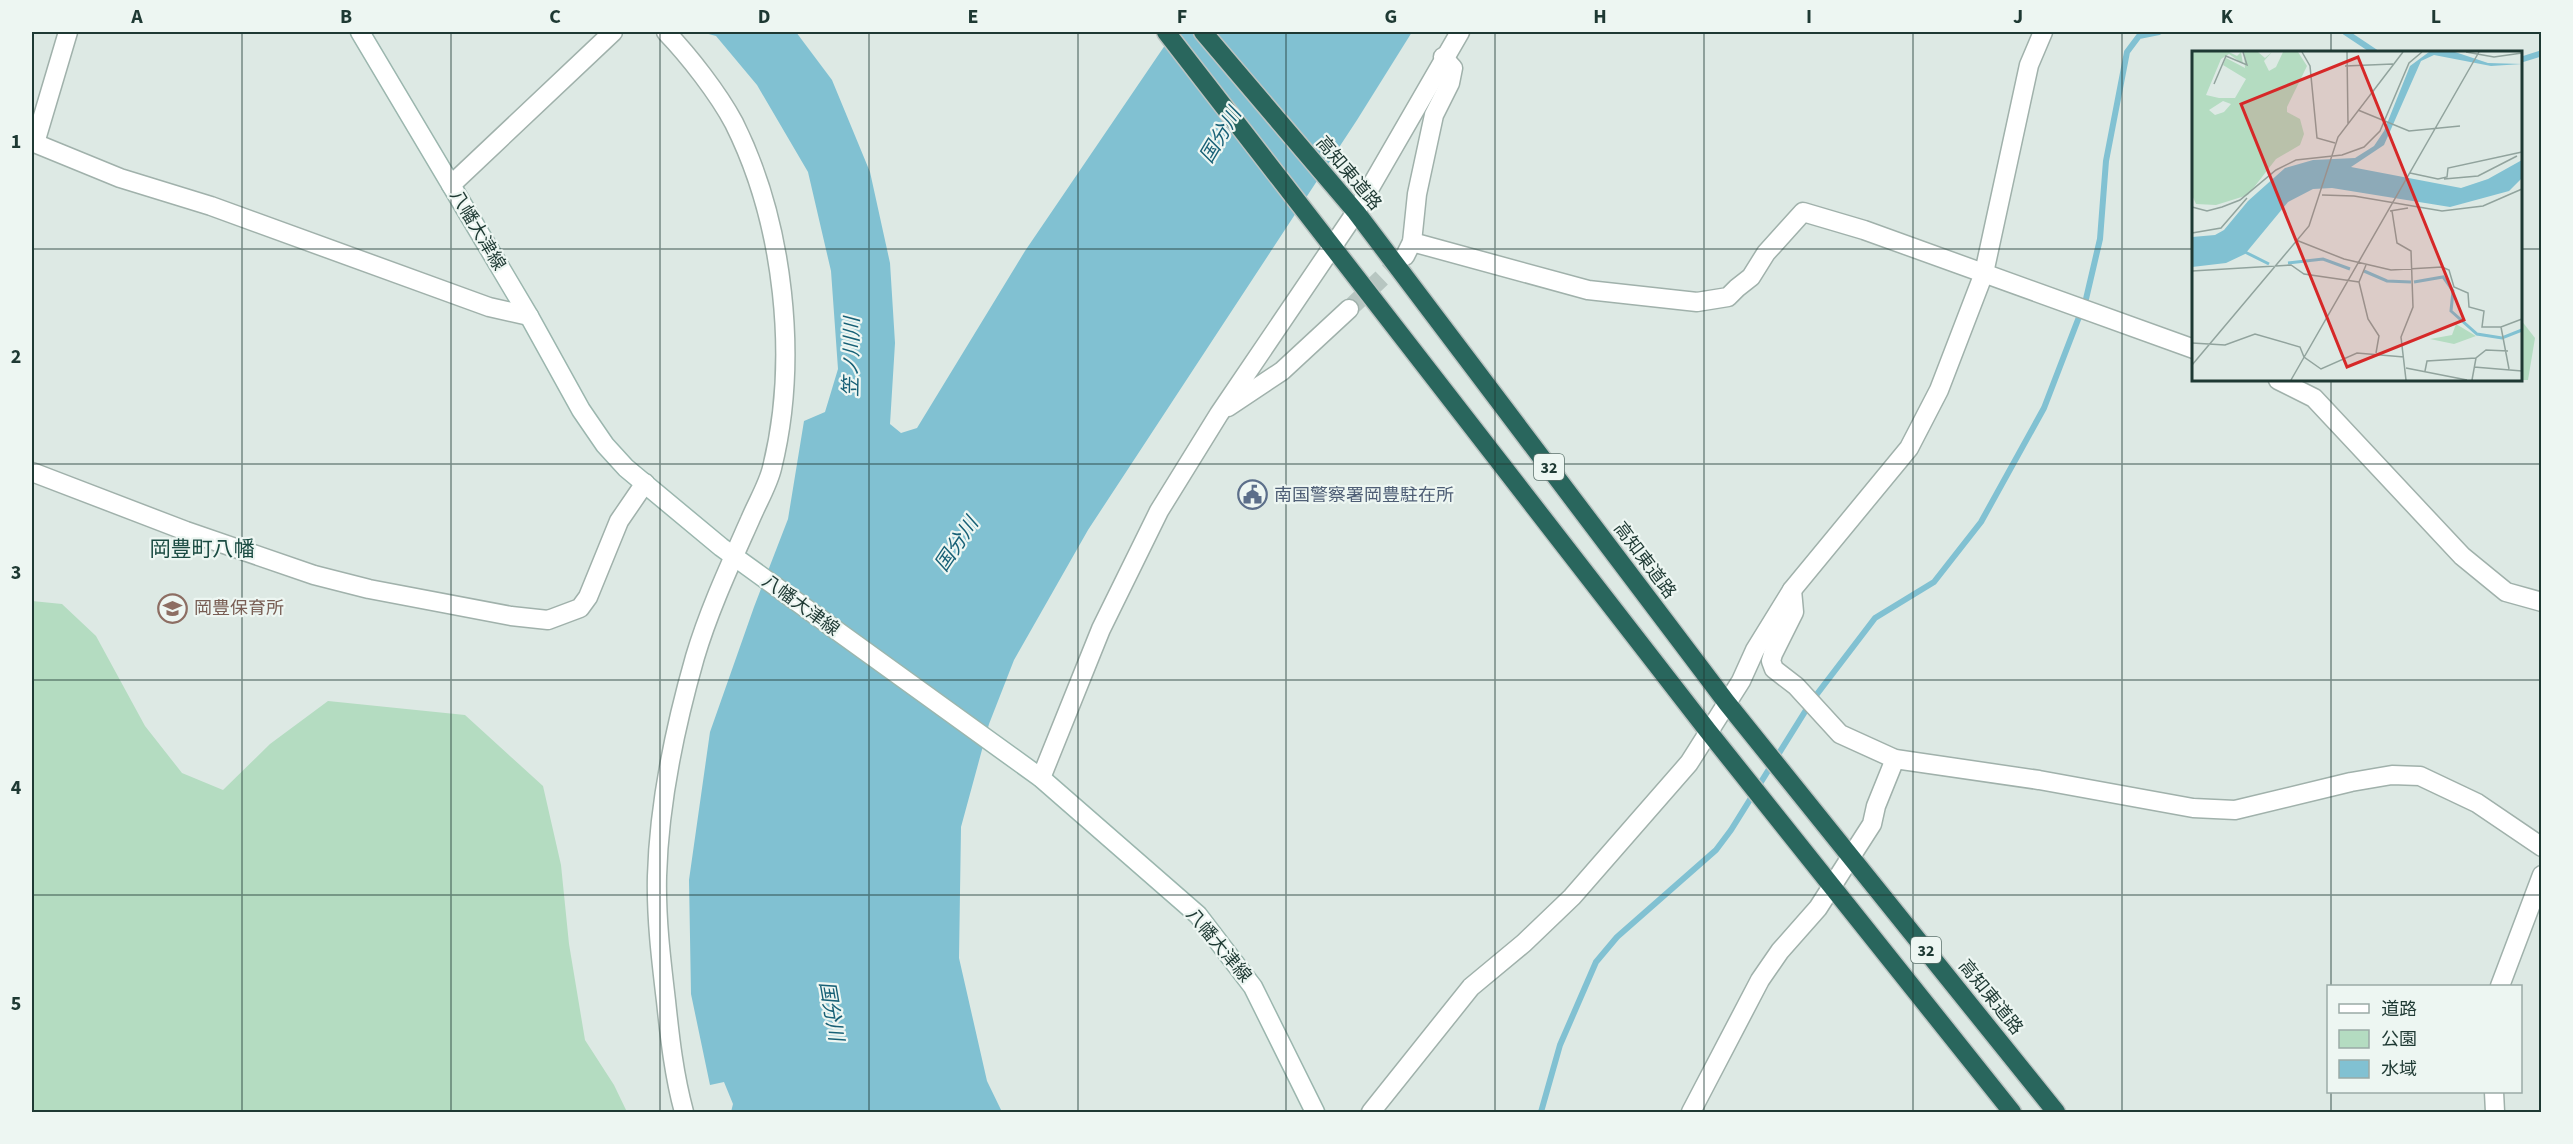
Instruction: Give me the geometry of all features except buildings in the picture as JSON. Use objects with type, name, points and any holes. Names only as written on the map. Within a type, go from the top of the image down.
[{"type":"highway","name":"32","points":[[1166,32],[1321,228],[1708,731],[2012,1113]]},
{"type":"highway","name":"高知東道路","points":[[1203,32],[1356,212],[1727,703],[2056,1113]]},
{"type":"street","points":[[68,32],[33,143],[120,177],[211,206],[489,307],[530,316]]},
{"type":"street","name":"八幡大津線","points":[[360,32],[530,316],[581,410],[605,445],[645,483],[736,558],[1036,775],[1198,915],[1253,987],[1315,1113]]},
{"type":"street","points":[[451,185],[613,32]]},
{"type":"street","points":[[666,32],[698,71],[733,122],[756,177],[778,261],[786,340],[782,410],[772,470],[736,558],[710,612],[682,710],[665,789],[657,876],[661,956],[674,1075],[684,1113]]},
{"type":"street","points":[[1036,775],[1101,629],[1159,511],[1219,414],[1356,212],[1443,57],[1460,32]]},
{"type":"street","points":[[1371,1113],[1464,995],[1572,897],[1689,763],[1727,703],[1792,590],[1909,448],[1939,390],[1984,273],[2030,65],[2043,32]]},
{"type":"street","points":[[1443,57],[1453,68],[1450,83],[1434,115],[1408,249],[1588,290],[1697,302],[1728,297],[1751,277],[1766,254],[1803,212],[1864,230],[2192,349]]},
{"type":"street","points":[[1219,414],[1282,371],[1349,309]]},
{"type":"street","points":[[2280,381],[2314,398],[2462,556],[2506,592],[2541,602]]},
{"type":"street","points":[[32,472],[186,531],[314,575],[369,589],[512,616],[548,620],[580,608],[588,597],[619,521],[645,483]]},
{"type":"street","points":[[1792,590],[1794,612],[1773,654],[1771,661],[1774,669],[1796,686],[1840,734],[1895,759],[2039,780],[2193,807],[2235,810],[2351,782],[2392,775],[2420,776],[2477,803],[2541,847]]},
{"type":"street","points":[[1690,1113],[1760,980],[1832,885],[1872,824],[1876,806],[1895,759]]},
{"type":"street","points":[[2501,985],[2541,875]]},
{"type":"street","points":[[2494,1093],[2495,1113]]},
{"type":"green space","points":[[2522,321],[2535,338],[2528,380],[2522,380]]},
{"type":"green space","points":[[32,601],[62,604],[96,636],[145,726],[182,773],[223,790],[270,744],[328,701],[465,715],[543,786],[561,865],[569,944],[585,1040],[614,1085],[627,1112],[32,1112]]},
{"type":"water","points":[[701,32],[796,32],[832,80],[870,172],[890,263],[895,343],[890,424],[901,433],[917,428],[1025,251],[1174,32],[1412,32],[1357,120],[1088,530],[1014,660],[989,724],[961,827],[959,958],[987,1081],[1002,1112],[731,1112],[733,1104],[724,1082],[710,1085],[691,994],[689,880],[710,732],[788,519],[804,421],[825,412],[838,369],[831,271],[808,172],[757,85],[716,36]]},
{"type":"waterway","points":[[2086,299],[2100,239],[2106,161],[2127,52],[2139,36],[2159,32]]},
{"type":"waterway","points":[[2345,32],[2374,51]]},
{"type":"waterway","points":[[2522,59],[2542,53]]},
{"type":"waterway","points":[[1814,698],[1875,618],[1934,582],[1981,522],[2044,408],[2079,317]]},
{"type":"waterway","points":[[1541,1112],[1560,1045],[1596,962],[1617,937],[1716,850],[1731,830],[1806,710]]},
{"type":"tunnel","points":[[1349,309],[1405,256]]},
{"type":"place","name":"南国警察署岡豊駐在所","points":[[1253,495]]},
{"type":"place","name":"岡豊保育所","points":[[173,608]]},
{"type":"district","name":"岡豊町八幡","points":[[202,549]]},
{"type":"water label","name":"国分川","points":[[1220,135]]},
{"type":"water label","name":"笠ノ川川","points":[[851,357]]},
{"type":"water label","name":"国分川","points":[[956,544]]},
{"type":"water label","name":"国分川","points":[[832,1011]]}]
